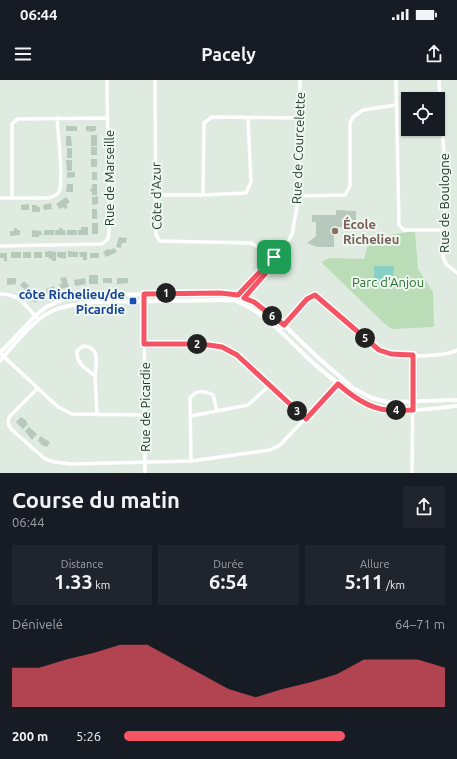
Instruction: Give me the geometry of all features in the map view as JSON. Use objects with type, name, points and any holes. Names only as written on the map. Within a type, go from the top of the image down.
[{"type":"street","name":"Rue de Marseille","points":[[0,246],[102,244],[108,239],[108,80]]},
{"type":"street","name":"Côte d'Azur","points":[[155,80],[156,235],[160,241],[251,243],[274,257]]},
{"type":"street","name":"Rue de Courcelette","points":[[232,300],[286,246],[292,234],[299,196],[300,80]]},
{"type":"street","points":[[396,80],[399,225],[404,230],[443,230]]},
{"type":"street","name":"Rue de Boulogne","points":[[439,80],[446,184],[443,256],[446,264],[457,272]]},
{"type":"street","points":[[299,196],[345,195],[350,186],[350,123],[353,117],[363,110],[396,105]]},
{"type":"street","points":[[203,195],[204,124],[212,117],[300,118]]},
{"type":"street","points":[[12,198],[12,124],[17,118],[108,118]]},
{"type":"street","points":[[0,198],[48,198],[54,196],[59,191],[61,170],[57,118]]},
{"type":"street","points":[[156,195],[246,193],[251,182],[248,118]]},
{"type":"street","name":"Rue de Courcelette","points":[[240,303],[272,266],[274,257]]},
{"type":"street","points":[[0,360],[1,354],[35,316],[46,307],[69,297],[94,295],[220,293],[238,295],[254,302],[284,325],[353,388],[372,398],[388,402],[457,400]]},
{"type":"street","points":[[0,294],[9,294],[18,297],[39,320]]},
{"type":"street","name":"Rue de Picardie","points":[[144,294],[146,415],[145,473]]},
{"type":"street","points":[[279,330],[307,299],[315,295],[379,350],[391,354],[413,355],[445,355],[454,353],[457,350]]},
{"type":"street","points":[[1,354],[50,312],[71,304],[94,302],[232,300],[251,309],[279,330],[349,394],[369,405],[388,410],[413,410],[457,406]]},
{"type":"street","points":[[144,344],[202,344],[222,347],[237,355],[306,419]]},
{"type":"street","points":[[95,376],[80,363],[76,357],[78,351],[83,346],[94,349],[96,353],[95,376],[97,415]]},
{"type":"street","points":[[1,354],[58,407],[72,414],[146,415]]},
{"type":"street","points":[[412,473],[413,355]]},
{"type":"street","points":[[38,388],[10,416],[8,424],[11,429],[45,459],[71,464],[145,463],[191,461],[270,450],[280,445],[343,379]]},
{"type":"street","points":[[192,416],[248,405],[270,386]]},
{"type":"street","points":[[191,461],[192,416],[190,398],[196,392],[206,392],[213,395],[217,411]]},
{"type":"green space","name":"Parc d'Anjou","points":[[415,231],[418,269],[433,292],[434,327],[392,329],[321,262],[330,258],[364,259],[370,238]]},
{"type":"water","points":[[374,266],[394,266],[393,276],[383,276],[383,285],[374,284]]},
{"type":"building","points":[[66,126],[77,126],[77,131],[66,131]]},
{"type":"building","points":[[86,126],[96,126],[96,131],[86,131]]},
{"type":"building","points":[[91,135],[97,135],[97,146],[91,146]]},
{"type":"building","points":[[66,136],[71,136],[72,146],[66,146]]},
{"type":"building","points":[[91,147],[97,147],[97,155],[91,155]]},
{"type":"building","points":[[67,148],[72,148],[72,158],[67,158]]},
{"type":"building","points":[[91,159],[97,159],[97,167],[91,167]]},
{"type":"building","points":[[66,160],[72,160],[72,171],[67,171]]},
{"type":"building","points":[[67,172],[75,172],[75,177],[67,178]]},
{"type":"building","points":[[92,172],[97,172],[97,180],[92,180]]},
{"type":"building","points":[[67,184],[73,184],[73,192],[66,192]]},
{"type":"building","points":[[92,184],[97,184],[97,195],[92,195],[92,191],[90,192],[90,189],[92,189]]},
{"type":"building","points":[[98,196],[98,204],[92,205],[92,197]]},
{"type":"building","points":[[66,197],[70,202],[66,205],[68,207],[65,209],[63,207],[60,209],[56,204]]},
{"type":"building","points":[[51,203],[52,209],[44,210],[43,205]]},
{"type":"building","points":[[29,204],[29,210],[21,210],[21,205]]},
{"type":"building","points":[[32,205],[37,205],[37,207],[40,207],[40,212],[32,212]]},
{"type":"building","points":[[92,209],[97,209],[97,219],[92,219]]},
{"type":"building","name":"École Richelieu","points":[[336,210],[356,211],[356,227],[334,227],[334,247],[317,247],[307,243],[316,236],[316,222],[312,222],[312,215],[336,215]]},
{"type":"building","points":[[92,223],[98,223],[98,234],[92,234]]},
{"type":"building","points":[[81,227],[88,227],[88,235],[78,235],[78,230],[81,230]]},
{"type":"building","points":[[14,228],[20,230],[20,235],[10,236],[10,231],[14,231]]},
{"type":"building","points":[[59,228],[65,230],[66,235],[55,235],[55,230],[59,230]]},
{"type":"building","points":[[32,230],[41,231],[42,235],[39,235],[39,237],[32,237]]},
{"type":"building","points":[[44,230],[54,230],[54,235],[44,235]]},
{"type":"building","points":[[67,230],[77,230],[77,235],[67,235]]},
{"type":"building","points":[[119,237],[127,238],[126,243],[122,243],[121,248],[116,247]]},
{"type":"building","points":[[114,248],[117,252],[106,257],[103,252]]},
{"type":"building","points":[[68,251],[78,252],[78,257],[68,257]]},
{"type":"building","points":[[11,252],[21,252],[21,258],[11,258]]},
{"type":"building","points":[[23,252],[31,252],[31,258],[23,258]]},
{"type":"building","points":[[34,252],[42,252],[42,258],[34,258]]},
{"type":"building","points":[[45,252],[56,252],[56,261],[52,261],[49,257],[45,257]]},
{"type":"building","points":[[57,252],[66,252],[66,259],[57,257]]},
{"type":"building","points":[[79,252],[87,252],[87,260],[83,260],[83,257],[80,257]]},
{"type":"building","points":[[0,253],[7,253],[7,261],[4,261],[4,258],[0,258]]},
{"type":"building","points":[[90,253],[99,253],[99,258],[90,258]]},
{"type":"building","points":[[89,275],[98,275],[98,284],[89,284]]},
{"type":"building","points":[[66,277],[69,287],[61,289],[59,284],[62,284],[60,278]]},
{"type":"building","points":[[7,278],[16,278],[16,284],[7,285]]},
{"type":"building","points":[[85,278],[86,284],[75,286],[74,280]]},
{"type":"building","points":[[103,278],[112,278],[112,283],[103,283]]},
{"type":"building","points":[[117,278],[128,278],[128,283],[117,284]]},
{"type":"building","points":[[24,281],[32,289],[28,293],[20,285]]},
{"type":"building","points":[[54,286],[56,291],[47,294],[46,289]]},
{"type":"building","points":[[41,290],[45,294],[35,303],[31,298]]},
{"type":"building","points":[[21,417],[27,421],[26,422],[28,424],[23,429],[16,422]]},
{"type":"building","points":[[29,427],[37,434],[32,440],[25,431]]},
{"type":"building","points":[[40,436],[50,442],[47,447],[40,444],[41,443],[38,441]]},
{"type":"place","name":"École Richelieu","points":[[335,231]]},
{"type":"place","name":"côte Richelieu/de Picardie","points":[[133,301]]},
{"type":"route","points":[[274,257],[272,266],[244,298],[254,302],[284,325],[307,299],[315,295],[379,350],[391,354],[413,355],[413,410],[388,410],[377,408],[349,394],[338,384],[306,419],[237,355],[222,347],[202,344],[144,344],[144,294],[220,293],[238,295],[274,257]]}]
